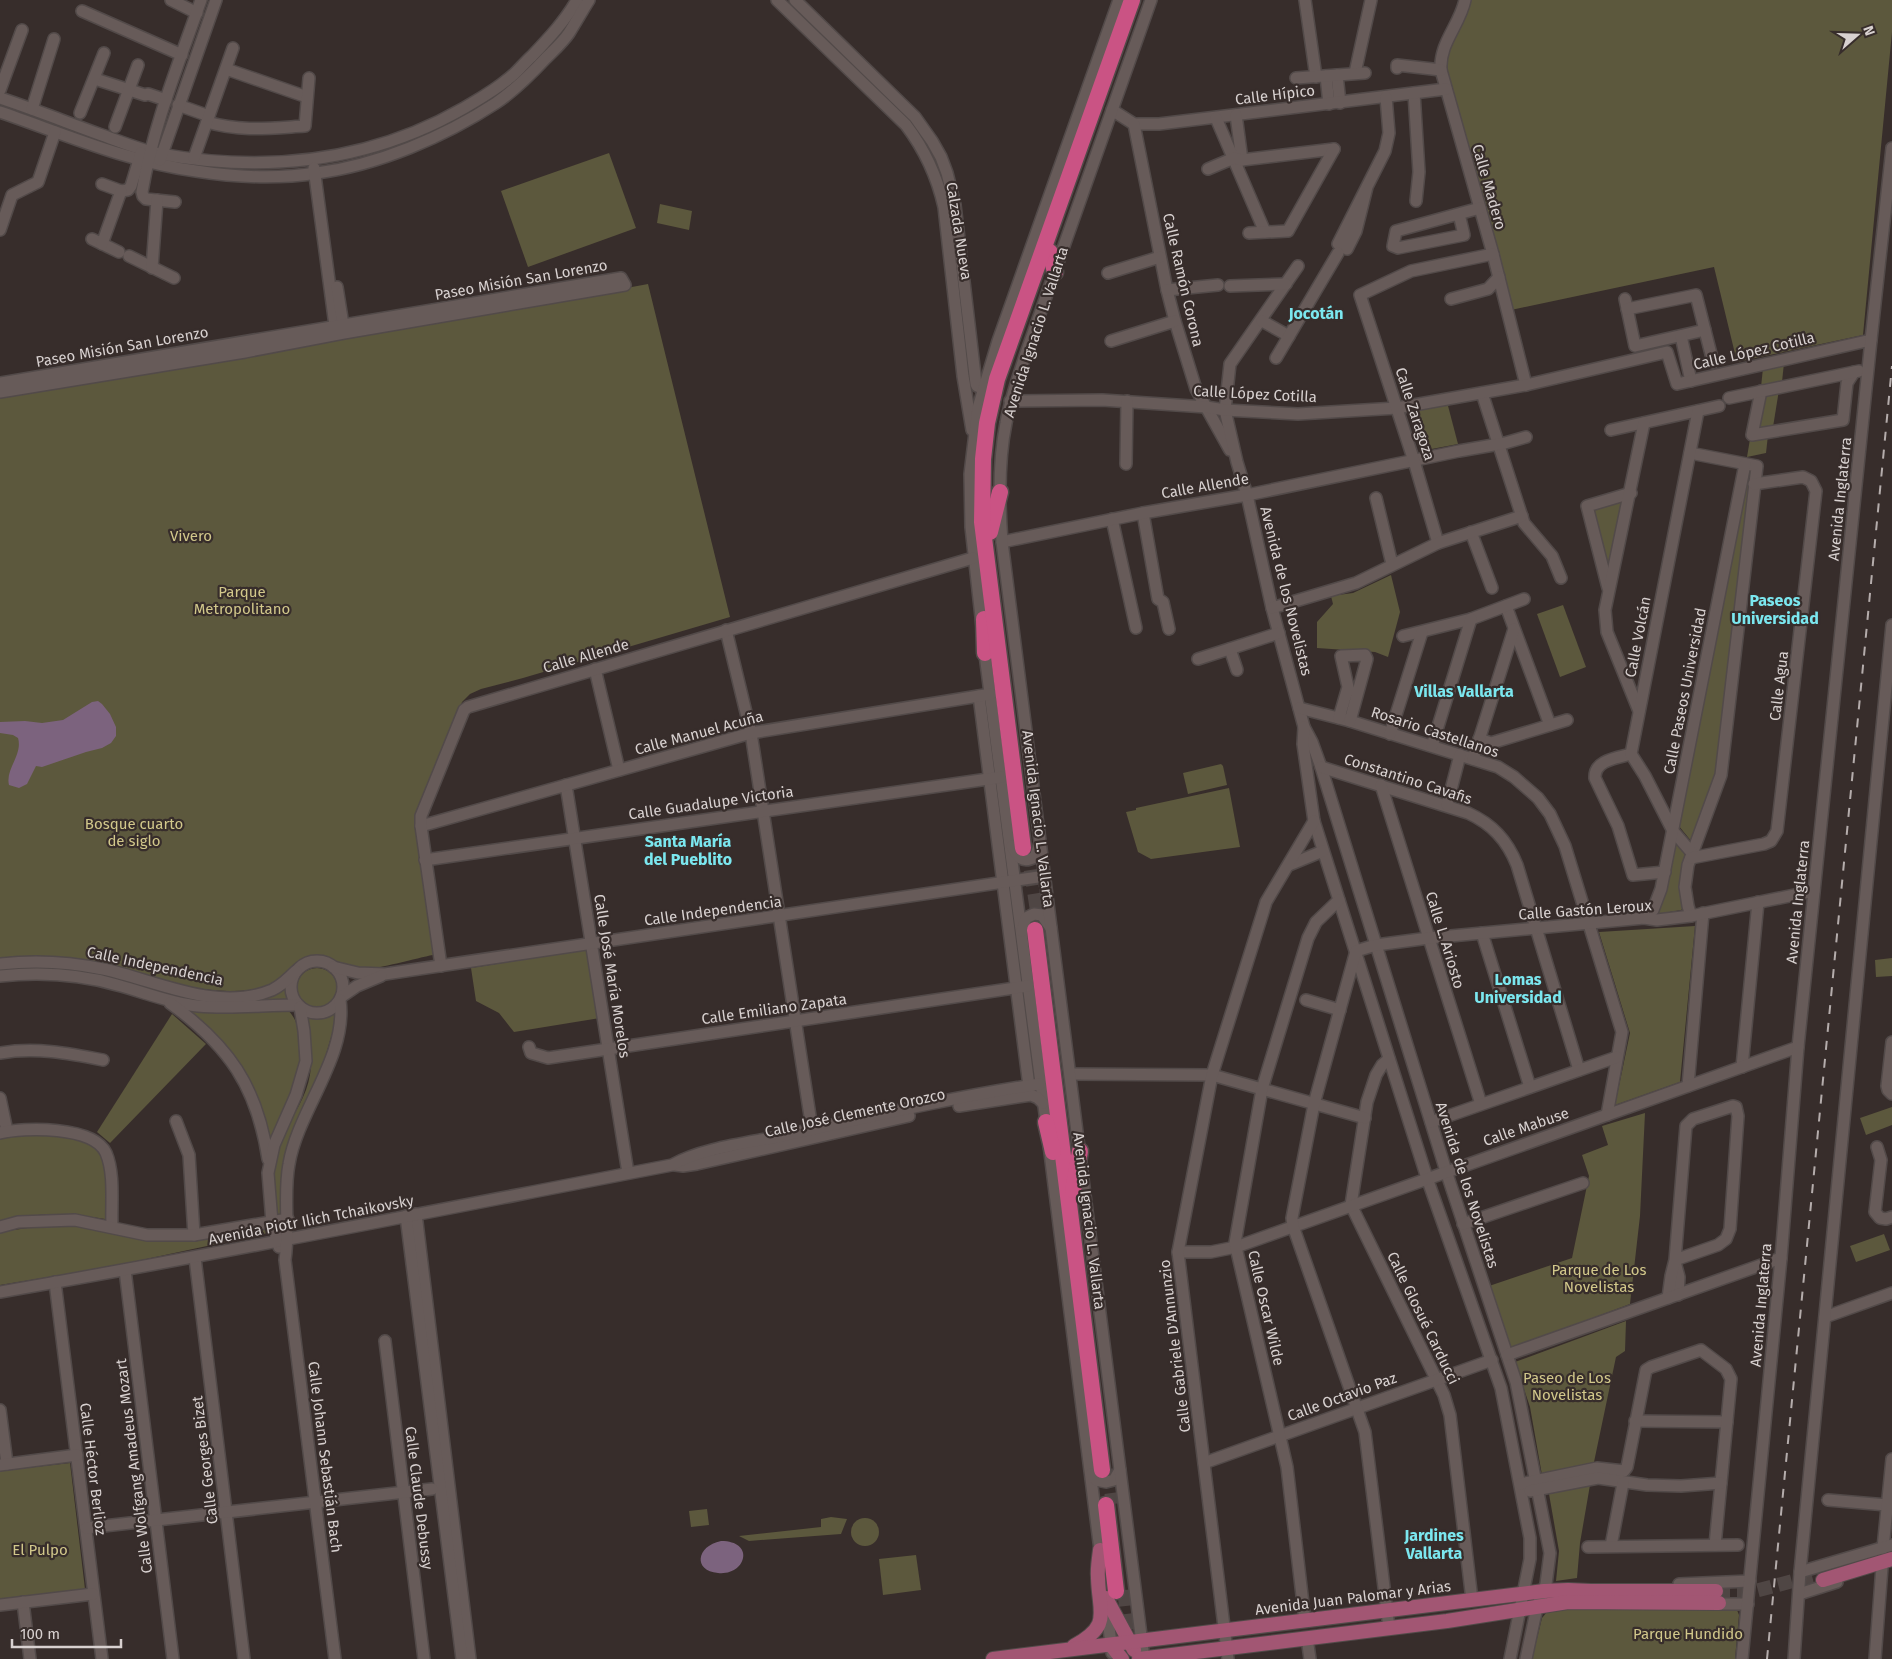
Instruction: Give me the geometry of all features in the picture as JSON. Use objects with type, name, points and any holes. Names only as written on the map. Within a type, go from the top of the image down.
[{"type":"highway","name":"Avenida Ignacio L. Vallarta","points":[[1025,844],[996,537],[989,488],[993,433],[1005,377],[1132,0]]},
{"type":"highway","name":"Avenida Ignacio L. Vallarta","points":[[1025,844],[979,559],[982,522],[983,459],[989,414],[997,379],[1142,0]]},
{"type":"highway","points":[[1024,267],[1046,251],[1055,272]]},
{"type":"highway","points":[[985,384],[989,414]]},
{"type":"highway","points":[[996,537],[1000,492]]},
{"type":"highway","points":[[979,559],[984,601],[985,653]]},
{"type":"highway","name":"Avenida Ignacio L. Vallarta","points":[[1037,931],[1073,1190],[1105,1471]]},
{"type":"highway","name":"Avenida Ignacio L. Vallarta","points":[[1037,931],[1071,1230],[1105,1471]]},
{"type":"highway","points":[[1046,1122],[1071,1230]]},
{"type":"highway","points":[[1073,1190],[1080,1152]]},
{"type":"highway","name":"Avenida Ignacio L. Vallarta","points":[[1114,1502],[1116,1593]]},
{"type":"main road","points":[[1068,1650],[1090,1636],[1097,1629],[1101,1620],[1102,1610],[1098,1577],[1100,1550]]},
{"type":"main road","points":[[1821,1577],[1889,1556]]},
{"type":"main road","name":"Avenida Juan Palomar y Arias","points":[[993,1659],[1544,1591],[1568,1590],[1722,1595]]},
{"type":"main road","points":[[1116,1593],[1136,1642],[1134,1649],[1144,1659]]},
{"type":"main road","name":"Avenida Juan Palomar y Arias","points":[[1139,1659],[1227,1653],[1307,1638],[1582,1601],[1722,1595]]},
{"type":"main road","points":[[1111,1645],[1122,1659]]},
{"type":"street","points":[[171,0],[197,13]]},
{"type":"street","points":[[102,184],[121,191],[128,190],[132,186],[165,103],[201,0]]},
{"type":"street","points":[[161,159],[216,0]]},
{"type":"street","points":[[564,30],[577,0]]},
{"type":"street","points":[[0,112],[56,132],[161,159],[196,172],[234,175],[318,173],[384,157],[417,144],[437,129],[476,108],[507,87],[564,30],[588,0]]},
{"type":"street","name":"Calzada Nueva","points":[[777,0],[906,125],[930,162],[941,193],[961,310],[963,376],[974,437]]},
{"type":"street","points":[[795,0],[915,117],[941,157],[952,188],[958,224],[961,310],[976,384],[977,386],[985,384]]},
{"type":"street","name":"Avenida Ignacio L. Vallarta","points":[[979,559],[970,474],[978,408],[998,341],[1119,0]]},
{"type":"street","points":[[1142,0],[1143,21]]},
{"type":"street","name":"Avenida Ignacio L. Vallarta","points":[[1000,492],[1004,434],[1010,401],[1151,0]]},
{"type":"street","points":[[1305,0],[1335,103]]},
{"type":"street","points":[[1296,78],[1360,73],[1371,0]]},
{"type":"street","name":"Calle Madero","points":[[1465,0],[1458,21],[1442,49],[1440,59],[1441,70],[1493,254],[1526,385]]},
{"type":"street","points":[[82,11],[182,55]]},
{"type":"street","points":[[0,90],[22,30]]},
{"type":"street","points":[[18,118],[27,108],[54,40]]},
{"type":"street","points":[[194,158],[233,48]]},
{"type":"street","points":[[80,113],[104,53]]},
{"type":"street","points":[[116,127],[138,65]]},
{"type":"street","points":[[1397,68],[1397,65],[1441,70]]},
{"type":"street","points":[[226,69],[307,97]]},
{"type":"street","points":[[180,101],[210,115],[226,128],[262,129],[305,126],[309,78]]},
{"type":"street","points":[[95,79],[145,96],[148,94],[165,103]]},
{"type":"street","points":[[173,80],[186,84]]},
{"type":"street","name":"Calle Hípico","points":[[1134,124],[1159,124],[1216,118],[1446,89]]},
{"type":"street","points":[[1414,93],[1419,172],[1416,201]]},
{"type":"street","points":[[1367,187],[1385,151],[1389,133],[1386,97]]},
{"type":"street","points":[[0,98],[115,146]]},
{"type":"street","points":[[1112,110],[1134,124]]},
{"type":"street","points":[[1236,115],[1238,159]]},
{"type":"street","points":[[1216,118],[1238,159],[1266,232]]},
{"type":"street","name":"Calle Ramón Corona","points":[[1134,124],[1160,257],[1175,322],[1196,389],[1237,462]]},
{"type":"street","points":[[161,159],[194,158],[258,162],[316,159],[356,152],[411,134],[437,129]]},
{"type":"street","points":[[0,230],[12,195],[38,182],[56,132]]},
{"type":"street","points":[[411,134],[417,144]]},
{"type":"street","points":[[1208,169],[1238,159],[1334,148],[1288,231],[1249,233]]},
{"type":"street","name":"Avenida Inglaterra","points":[[1742,1659],[1798,1047],[1892,148]]},
{"type":"street","points":[[145,155],[143,196],[146,199],[175,202]]},
{"type":"street","points":[[316,159],[339,329]]},
{"type":"street","points":[[941,193],[952,188]]},
{"type":"street","points":[[121,191],[97,242],[174,278]]},
{"type":"street","points":[[152,268],[157,200]]},
{"type":"street","points":[[1459,214],[1464,234],[1398,248],[1393,246],[1396,232],[1459,214],[1480,208]]},
{"type":"street","points":[[1276,358],[1338,253]]},
{"type":"street","name":"Calle Zaragoza","points":[[1438,543],[1414,461],[1360,295],[1411,271],[1493,254]]},
{"type":"street","points":[[1108,272],[1160,257]]},
{"type":"street","points":[[1237,462],[1226,410],[1230,364],[1298,266]]},
{"type":"street","points":[[1450,299],[1488,289],[1498,277]]},
{"type":"street","name":"Paseo Misión San Lorenzo","points":[[0,383],[339,329],[625,285],[622,278],[339,329],[246,352],[0,392]]},
{"type":"street","points":[[1230,286],[1286,284]]},
{"type":"street","points":[[1167,290],[1218,286]]},
{"type":"street","points":[[1705,330],[1635,346],[1626,304],[1696,295],[1705,330],[1713,362]]},
{"type":"street","points":[[1262,320],[1289,336]]},
{"type":"street","points":[[1111,341],[1175,322]]},
{"type":"street","points":[[1681,336],[1691,380]]},
{"type":"street","name":"Calle López Cotilla","points":[[1010,401],[1102,400],[1298,414],[1397,408],[1526,385],[1667,352],[1677,384],[1871,340]]},
{"type":"street","points":[[1729,398],[1868,370]]},
{"type":"street","points":[[1760,391],[1752,435],[1843,420],[1847,383],[1854,372]]},
{"type":"street","points":[[1482,393],[1524,523],[1552,556],[1561,578]]},
{"type":"street","points":[[1126,464],[1127,402]]},
{"type":"street","points":[[1611,430],[1718,406]]},
{"type":"street","name":"Calle Volcán","points":[[1631,754],[1698,411]]},
{"type":"street","points":[[1639,712],[1607,632],[1606,610],[1644,423]]},
{"type":"street","name":"Calle Allende","points":[[996,537],[1247,495],[1526,437]]},
{"type":"street","points":[[1690,453],[1751,465],[1754,484],[1723,762],[1718,785],[1691,856],[1685,887],[1691,916]]},
{"type":"street","name":"Avenida de los Novelistas","points":[[1237,462],[1247,495],[1272,608],[1304,727],[1321,767],[1446,1171],[1516,1382],[1550,1553],[1548,1575],[1537,1607],[1526,1659]]},
{"type":"street","name":"Calle Paseos Universidad","points":[[1644,918],[1652,910],[1658,898],[1751,465]]},
{"type":"street","name":"Calle Agua","points":[[1691,856],[1764,844],[1771,841],[1777,831],[1816,491],[1811,481],[1803,477],[1754,484]]},
{"type":"street","points":[[1609,592],[1587,506],[1631,493]]},
{"type":"street","points":[[1376,498],[1392,564]]},
{"type":"street","points":[[1143,512],[1158,599],[1163,602],[1169,629]]},
{"type":"street","points":[[1272,608],[1356,583],[1438,543],[1522,516]]},
{"type":"street","points":[[1112,519],[1136,628]]},
{"type":"street","points":[[1471,532],[1492,588]]},
{"type":"street","name":"Calle Allende","points":[[441,966],[425,860],[421,816],[464,710],[468,707],[726,630],[979,559]]},
{"type":"street","points":[[1403,636],[1471,619],[1524,599]]},
{"type":"street","points":[[1506,606],[1550,725]]},
{"type":"street","points":[[1432,746],[1471,619]]},
{"type":"street","points":[[1794,1659],[1800,1572],[1892,625]]},
{"type":"street","points":[[1478,761],[1514,629]]},
{"type":"street","points":[[726,630],[751,733],[812,1129]]},
{"type":"street","points":[[1390,734],[1422,632]]},
{"type":"street","points":[[1198,659],[1279,633]]},
{"type":"street","points":[[1230,649],[1237,670]]},
{"type":"street","points":[[985,653],[985,695],[1023,987]]},
{"type":"street","points":[[595,669],[619,770]]},
{"type":"street","points":[[1344,720],[1353,688]]},
{"type":"street","name":"Calle Manuel Acuña","points":[[421,826],[751,733],[985,695]]},
{"type":"street","name":"Rosario Castellanos","points":[[1299,708],[1498,767],[1514,777],[1538,798],[1550,814],[1565,846],[1622,1032],[1607,1115]]},
{"type":"street","points":[[1485,741],[1567,720]]},
{"type":"street","name":"Avenida de los Novelistas","points":[[1304,727],[1303,744],[1314,821],[1427,1178],[1492,1360],[1500,1388],[1530,1538],[1530,1559],[1510,1659]]},
{"type":"street","points":[[1664,872],[1633,874],[1618,826],[1595,778],[1596,770],[1601,763],[1631,754],[1645,776],[1673,830],[1691,856]]},
{"type":"street","points":[[1446,805],[1460,755]]},
{"type":"street","name":"Constantino Cavafis","points":[[1321,767],[1446,805],[1478,817],[1500,834],[1513,855],[1579,1070]]},
{"type":"street","name":"Avenida Ignacio L. Vallarta","points":[[996,777],[1025,844],[1045,876],[1037,931],[1023,987],[1035,1085],[1043,1103],[1105,1471],[1114,1502],[1136,1642]]},
{"type":"street","name":"Calle Guadalupe Victoria","points":[[425,860],[996,777]]},
{"type":"street","name":"Calle José María Morelos","points":[[566,785],[628,1173]]},
{"type":"street","name":"Calle L. Ariosto","points":[[1381,785],[1481,1104]]},
{"type":"street","name":"Calle Gabriele D'Annunzio","points":[[1227,1653],[1178,1252],[1212,1075],[1266,902],[1314,821]]},
{"type":"street","name":"Avenida Ignacio L. Vallarta","points":[[1025,844],[1009,882],[1037,931],[1070,1074],[1080,1152],[1105,1471],[1093,1490],[1100,1550],[1116,1593],[1111,1645],[1113,1659]]},
{"type":"street","points":[[1289,865],[1323,851]]},
{"type":"street","name":"Calle Independencia","points":[[333,967],[358,973],[385,974],[1045,876]]},
{"type":"street","name":"Calle Gastón Leroux","points":[[1356,952],[1376,944],[1429,938],[1536,927],[1644,918],[1657,920],[1691,916],[1814,891]]},
{"type":"street","name":"Calle Oscar Wilde","points":[[1305,1620],[1287,1467],[1235,1243],[1262,1089],[1308,938],[1316,922],[1339,900]]},
{"type":"street","points":[[1742,1067],[1758,902]]},
{"type":"street","points":[[1688,1086],[1703,913]]},
{"type":"street","points":[[1482,933],[1530,1087]]},
{"type":"street","points":[[1356,952],[1314,1104],[1292,1218],[1293,1226],[1364,1432],[1368,1450],[1389,1628]]},
{"type":"street","points":[[318,961],[333,967],[339,973],[342,980],[343,989],[340,999],[329,1011],[321,1013],[306,1011],[299,1006],[292,997],[290,988],[296,971],[302,965],[318,961]]},
{"type":"street","name":"Calle Independencia","points":[[0,964],[41,968],[66,976],[108,982],[166,1000],[198,1006],[299,1006]]},
{"type":"street","name":"Calle Independencia","points":[[0,976],[75,964],[101,968],[162,986],[221,997],[245,996],[264,992],[280,985],[296,971]]},
{"type":"street","name":"Calle Independencia","points":[[340,999],[357,986],[385,974]]},
{"type":"street","name":"Calle Emiliano Zapata","points":[[529,1046],[531,1053],[548,1058],[1023,987]]},
{"type":"street","name":"Calle Johann Sebastián Bach","points":[[335,1659],[285,1260],[288,1238],[287,1183],[289,1162],[298,1133],[324,1076],[338,1036],[341,1022],[340,999]]},
{"type":"street","points":[[166,1000],[207,1033],[237,1068],[258,1110],[264,1130],[269,1162]]},
{"type":"street","points":[[1306,1000],[1340,1010]]},
{"type":"street","name":"Calle Johann Sebastián Bach","points":[[285,1260],[276,1241],[272,1222],[268,1182],[269,1162],[274,1145],[296,1095],[306,1061],[304,1031],[299,1006]]},
{"type":"street","points":[[1892,1042],[1887,1086],[1892,1094]]},
{"type":"street","name":"Calle Mabuse","points":[[1178,1252],[1211,1252],[1236,1247],[1798,1047]]},
{"type":"street","points":[[0,1053],[32,1050],[60,1051],[103,1060]]},
{"type":"street","points":[[1431,1122],[1617,1057]]},
{"type":"street","points":[[1351,1205],[1367,1102],[1376,1075],[1382,1065],[1389,1059]]},
{"type":"street","points":[[1070,1074],[1212,1075],[1364,1118]]},
{"type":"street","name":"Calle José Clemente Orozco","points":[[628,1173],[672,1165],[695,1155],[812,1129],[948,1100],[1035,1085]]},
{"type":"street","name":"Calle José Clemente Orozco","points":[[672,1165],[697,1164],[951,1107],[1031,1095],[1043,1103]]},
{"type":"street","points":[[0,1098],[3,1132],[40,1130],[68,1132],[87,1137],[99,1144],[105,1152],[109,1164],[112,1226]]},
{"type":"street","points":[[1673,1296],[1671,1276],[1675,1260],[1686,1126],[1693,1119],[1732,1106],[1736,1107],[1738,1116],[1730,1229],[1726,1240],[1718,1245],[1675,1260]]},
{"type":"street","points":[[176,1122],[189,1155],[194,1235]]},
{"type":"street","points":[[1877,1147],[1887,1158],[1875,1212],[1880,1218],[1892,1217]]},
{"type":"street","name":"Avenida Piotr Ilich Tchaikovsky","points":[[0,1292],[195,1258],[288,1238],[628,1173]]},
{"type":"street","points":[[1463,1224],[1583,1184]]},
{"type":"street","name":"Calle Glosué Carducci","points":[[1351,1205],[1444,1395],[1450,1415],[1472,1600]]},
{"type":"street","points":[[411,1215],[462,1659]]},
{"type":"street","points":[[411,1215],[470,1659]]},
{"type":"street","name":"Avenida Piotr Ilich Tchaikovsky","points":[[0,1227],[18,1222],[75,1220],[112,1226],[147,1235],[194,1235],[288,1219]]},
{"type":"street","name":"Calle Georges Bizet","points":[[195,1258],[244,1659]]},
{"type":"street","points":[[1507,1355],[1780,1258]]},
{"type":"street","name":"Calle Wolfgang Amadeus Mozart","points":[[125,1270],[173,1659]]},
{"type":"street","name":"Calle Héctor Berlioz","points":[[55,1282],[102,1659]]},
{"type":"street","points":[[1825,1317],[1892,1293]]},
{"type":"street","name":"Calle Claude Debussy","points":[[385,1341],[424,1659]]},
{"type":"street","points":[[1521,1489],[1597,1468],[1624,1471],[1627,1467],[1646,1370],[1701,1350],[1726,1369],[1730,1373],[1731,1379],[1715,1545]]},
{"type":"street","name":"Calle Octavio Paz","points":[[1204,1463],[1492,1360]]},
{"type":"street","points":[[0,1410],[3,1464],[77,1455]]},
{"type":"street","points":[[1635,1422],[1727,1422]]},
{"type":"street","points":[[1875,1659],[1875,1631],[1889,1556],[1888,1505],[1892,1458]]},
{"type":"street","points":[[1537,1485],[1598,1478],[1623,1483],[1681,1486],[1721,1483]]},
{"type":"street","points":[[1611,1546],[1623,1483]]},
{"type":"street","points":[[1093,1490],[1110,1487],[1117,1490],[1114,1502]]},
{"type":"street","points":[[86,1528],[432,1489]]},
{"type":"street","points":[[1828,1500],[1888,1505]]},
{"type":"street","points":[[1588,1546],[1738,1545]]},
{"type":"street","points":[[1800,1572],[1821,1577]]},
{"type":"street","points":[[1798,1594],[1821,1577]]},
{"type":"street","name":"Avenida Juan Palomar y Arias","points":[[1722,1595],[1750,1582]]},
{"type":"street","points":[[0,1604],[94,1594]]},
{"type":"street","name":"Avenida Juan Palomar y Arias","points":[[1722,1595],[1748,1604]]},
{"type":"street","points":[[24,1602],[30,1659]]},
{"type":"street","points":[[1307,1638],[1310,1659]]},
{"type":"green space","points":[[1469,0],[1892,0],[1892,32],[1863,335],[1737,362],[1714,267],[1511,310],[1443,69],[1445,49]]},
{"type":"green space","points":[[609,153],[636,228],[528,267],[501,191]]},
{"type":"green space","points":[[660,204],[692,211],[689,230],[657,223]]},
{"type":"green space","name":"Parque Metropolitano","points":[[648,284],[730,617],[481,689],[470,694],[462,702],[416,817],[433,955],[365,969],[352,968],[320,957],[307,957],[299,960],[282,978],[270,985],[248,990],[227,991],[189,987],[81,959],[48,956],[0,958],[0,395],[411,328]]},
{"type":"green space","points":[[1784,363],[1782,382],[1761,387],[1763,368]]},
{"type":"green space","points":[[1779,390],[1773,427],[1760,429],[1765,395]]},
{"type":"green space","points":[[1447,402],[1458,444],[1421,451],[1412,408]]},
{"type":"green space","points":[[1768,435],[1766,453],[1747,457],[1750,439]]},
{"type":"green space","points":[[1747,467],[1753,469],[1714,782],[1692,842],[1678,825]]},
{"type":"green space","points":[[1627,500],[1611,569],[1607,568],[1592,510]]},
{"type":"green space","points":[[1391,575],[1400,612],[1388,657],[1375,652],[1317,648],[1317,622],[1333,604],[1331,596],[1353,593]]},
{"type":"green space","points":[[1563,605],[1586,667],[1560,677],[1537,614]]},
{"type":"green space","points":[[1221,764],[1227,785],[1188,794],[1183,773]]},
{"type":"green space","points":[[1229,788],[1240,847],[1151,859],[1138,852],[1126,812],[1136,810],[1136,808]]},
{"type":"green space","points":[[1675,839],[1688,854],[1685,907],[1681,910],[1658,914],[1657,910]]},
{"type":"green space","points":[[1695,926],[1680,1082],[1615,1105],[1630,1033],[1599,932]]},
{"type":"green space","points":[[589,949],[600,1018],[514,1032],[499,1013],[476,1001],[471,968]]},
{"type":"green space","points":[[1892,958],[1892,976],[1876,977],[1875,960]]},
{"type":"green space","points":[[46,967],[92,971],[244,999],[288,984],[286,994],[289,1001],[198,1004],[45,972]]},
{"type":"green space","points":[[317,968],[331,974],[337,988],[331,1002],[317,1008],[303,1002],[297,988],[303,974]]},
{"type":"green space","points":[[288,1010],[295,1020],[298,1030],[299,1065],[296,1078],[270,1141],[251,1085],[186,1011]]},
{"type":"green space","points":[[339,1010],[324,1061],[293,1135],[286,1216],[276,1218],[273,1184],[274,1166],[281,1141],[309,1081],[310,1044],[304,1015],[317,1018]]},
{"type":"green space","points":[[172,1014],[206,1044],[110,1143],[97,1132]]},
{"type":"green space","points":[[1892,1107],[1892,1125],[1866,1135],[1860,1118]]},
{"type":"green space","name":"Parque de Los Novelistas","points":[[1645,1113],[1640,1216],[1630,1304],[1510,1349],[1489,1286],[1572,1258],[1589,1176],[1582,1155],[1608,1145],[1602,1126]]},
{"type":"green space","points":[[35,1133],[74,1138],[93,1146],[99,1152],[104,1161],[106,1172],[107,1216],[105,1219],[52,1214],[0,1221],[0,1138]]},
{"type":"green space","points":[[73,1225],[132,1236],[267,1227],[268,1233],[109,1267],[0,1285],[0,1232],[41,1226]]},
{"type":"green space","points":[[1884,1234],[1890,1250],[1856,1262],[1850,1246]]},
{"type":"green space","name":"Paseo de Los Novelistas","points":[[1626,1321],[1625,1351],[1616,1357],[1594,1462],[1542,1475],[1530,1407],[1515,1362]]},
{"type":"green space","name":"El Pulpo","points":[[70,1463],[85,1589],[0,1599],[0,1471]]},
{"type":"green space","points":[[1590,1485],[1580,1543],[1577,1578],[1556,1581],[1559,1551],[1549,1494]]},
{"type":"green space","points":[[707,1509],[709,1525],[691,1527],[689,1511]]},
{"type":"green space","points":[[831,1517],[847,1519],[841,1534],[749,1541],[739,1536],[821,1527],[821,1519]]},
{"type":"green space","points":[[865,1518],[875,1522],[879,1532],[875,1542],[865,1546],[855,1542],[851,1532],[855,1522]]},
{"type":"green space","points":[[916,1555],[921,1590],[883,1595],[879,1559]]},
{"type":"green space","name":"Parque Hundido","points":[[1562,1608],[1734,1609],[1737,1610],[1739,1615],[1735,1659],[1532,1659],[1542,1618],[1547,1612]]},
{"type":"shaded area","points":[[98,701],[110,714],[116,727],[116,736],[111,743],[102,748],[42,767],[36,766],[27,784],[19,788],[9,785],[9,773],[19,744],[18,738],[13,735],[0,733],[0,722],[25,721],[42,723],[63,720],[92,702]]},
{"type":"shaded area","points":[[721,1541],[732,1542],[739,1546],[743,1552],[743,1558],[735,1569],[718,1573],[704,1568],[701,1558],[706,1548]]},
{"type":"tunnel","points":[[1028,846],[1041,930]]},
{"type":"tunnel","points":[[1109,1469],[1114,1504]]},
{"type":"tunnel","points":[[1716,1591],[1755,1591],[1823,1573]]},
{"type":"tunnel","points":[[1125,1590],[1132,1647]]},
{"type":"railway","points":[[1767,1659],[1892,366]]},
{"type":"district","name":"Jocotán","points":[[1316,313]]},
{"type":"district","name":"Paseos Universidad","points":[[1775,609]]},
{"type":"district","name":"Villas Vallarta","points":[[1464,691]]},
{"type":"district","name":"Santa María del Pueblito","points":[[688,850]]},
{"type":"district","name":"Lomas Universidad","points":[[1518,988]]},
{"type":"district","name":"Jardines Vallarta","points":[[1434,1544]]},
{"type":"park label","name":"Vivero","points":[[191,536]]},
{"type":"park label","name":"Bosque cuarto de siglo","points":[[134,832]]}]
